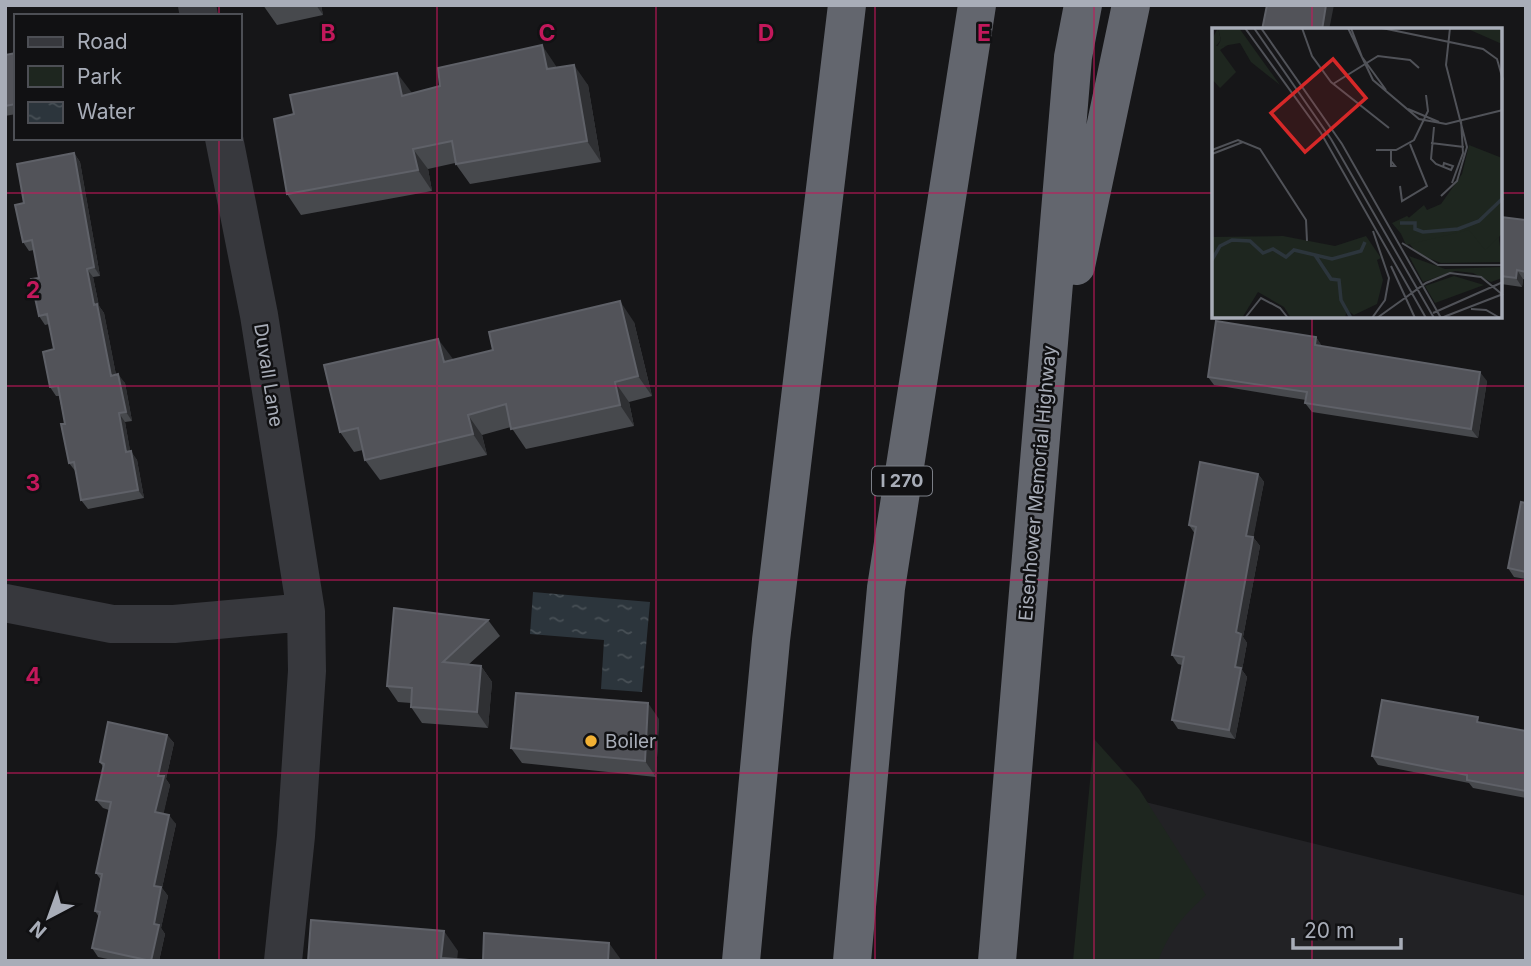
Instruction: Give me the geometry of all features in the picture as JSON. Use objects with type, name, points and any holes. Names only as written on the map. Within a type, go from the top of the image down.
[{"type":"highway","points":[[741,961],[771,640],[847,5]]},
{"type":"highway","name":"I 270","points":[[852,961],[886,588],[977,5]]},
{"type":"highway","name":"Eisenhower Memorial Highway","points":[[997,961],[1073,57],[1083,5]]},
{"type":"highway","points":[[1041,432],[1131,5]]},
{"type":"street","name":"Duvall Lane","points":[[224,140],[259,315],[306,612],[307,671],[284,961]]},
{"type":"street","points":[[5,603],[112,624],[174,624],[306,612]]},
{"type":"shaded area","points":[[1125,797],[1526,896],[1526,961],[1106,961]]},
{"type":"green space","points":[[1094,739],[1139,789],[1206,895],[1177,925],[1158,961],[1073,961]]},
{"type":"water","points":[[533,592],[650,602],[642,692],[601,689],[604,640],[530,634]]},
{"type":"building","points":[[1267,5],[1326,5],[1322,28],[1262,28]]},
{"type":"building","points":[[542,45],[547,69],[574,65],[587,141],[456,164],[452,141],[413,149],[418,170],[287,194],[274,119],[294,114],[290,95],[397,73],[402,96],[440,86],[438,68]]},
{"type":"building","points":[[14,53],[14,104],[5,106],[5,55]]},
{"type":"building","points":[[74,153],[94,267],[87,269],[111,376],[118,374],[126,412],[119,413],[126,452],[131,451],[138,490],[81,500],[74,462],[69,463],[61,424],[65,424],[58,386],[50,387],[43,352],[54,349],[47,314],[39,316],[31,279],[39,278],[32,240],[23,242],[15,205],[24,203],[17,164]]},
{"type":"building","points":[[1503,217],[1525,220],[1526,217],[1526,272],[1517,270],[1516,278],[1503,276]]},
{"type":"building","points":[[620,301],[638,376],[615,382],[620,405],[511,429],[506,404],[468,415],[473,434],[365,460],[358,428],[340,432],[324,365],[438,339],[444,362],[493,350],[489,332]]},
{"type":"building","points":[[1216,321],[1316,337],[1315,345],[1480,372],[1471,429],[1305,403],[1307,392],[1208,377]]},
{"type":"building","points":[[1200,462],[1258,474],[1246,536],[1253,537],[1236,632],[1241,634],[1235,667],[1241,668],[1229,730],[1172,720],[1184,657],[1172,655],[1196,527],[1189,525]]},
{"type":"building","points":[[1521,502],[1526,503],[1526,572],[1508,568]]},
{"type":"building","points":[[394,608],[488,620],[443,662],[481,666],[477,712],[411,707],[412,688],[387,686]]},
{"type":"building","name":"Boiler","points":[[516,693],[648,703],[645,761],[511,748]]},
{"type":"building","points":[[1382,700],[1478,717],[1477,722],[1526,731],[1526,791],[1467,780],[1467,775],[1372,756]]},
{"type":"building","points":[[108,722],[167,735],[158,776],[164,776],[155,812],[169,815],[154,886],[161,887],[154,924],[159,925],[151,961],[92,948],[100,912],[95,911],[102,874],[96,873],[111,802],[96,800],[104,764],[100,762]]},
{"type":"building","points":[[311,920],[444,931],[441,958],[483,961],[308,961]]},
{"type":"building","points":[[484,933],[609,943],[608,961],[483,961]]},
{"type":"place","name":"Boiler","points":[[591,741]]}]
